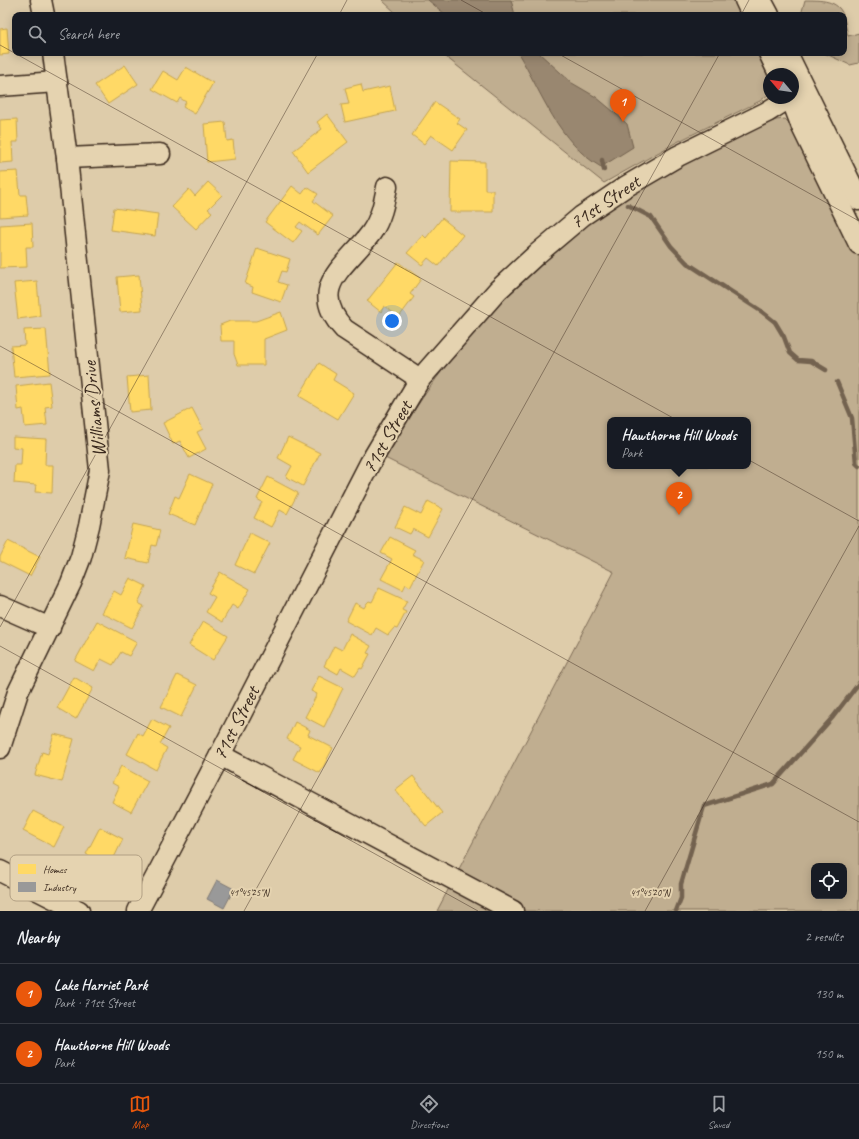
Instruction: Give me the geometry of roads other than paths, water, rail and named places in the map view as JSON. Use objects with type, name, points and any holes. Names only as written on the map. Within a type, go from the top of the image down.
[{"type":"street","points":[[41,0],[43,12]]},
{"type":"street","points":[[745,0],[751,12]]},
{"type":"street","points":[[761,0],[767,12]]},
{"type":"street","name":"Williams Drive","points":[[0,748],[18,692],[50,628],[80,557],[89,526],[100,470],[67,158],[53,56]]},
{"type":"street","points":[[770,56],[776,68]]},
{"type":"street","points":[[788,56],[790,68]]},
{"type":"street","points":[[0,86],[57,82]]},
{"type":"street","points":[[799,103],[859,200]]},
{"type":"street","name":"71st Street","points":[[138,911],[370,463],[420,379],[498,290],[536,254],[576,221],[642,176],[779,104]]},
{"type":"street","points":[[796,104],[802,127],[859,244]]},
{"type":"street","points":[[67,158],[160,154]]},
{"type":"street","points":[[387,187],[383,208],[371,232],[329,285],[327,295],[329,309],[335,320],[344,329],[420,379]]},
{"type":"street","points":[[0,606],[50,628]]},
{"type":"street","points":[[220,755],[513,911]]},
{"type":"street","points":[[0,871],[10,876]]},
{"type":"street","points":[[59,901],[79,911]]},
{"type":"waterway","points":[[602,160],[604,170]]},
{"type":"waterway","points":[[628,205],[651,217],[671,246],[687,263],[761,311],[775,322],[784,337],[790,353],[798,360],[811,361],[826,370]]},
{"type":"waterway","points":[[837,382],[852,418],[856,463],[859,466]]},
{"type":"waterway","points":[[676,911],[681,898],[681,884],[704,806],[773,784],[833,717],[859,683]]},
{"type":"place","name":"Lake Harriet Park","points":[[623,122]]},
{"type":"place","name":"Hawthorne Hill Woods","points":[[679,515]]}]
